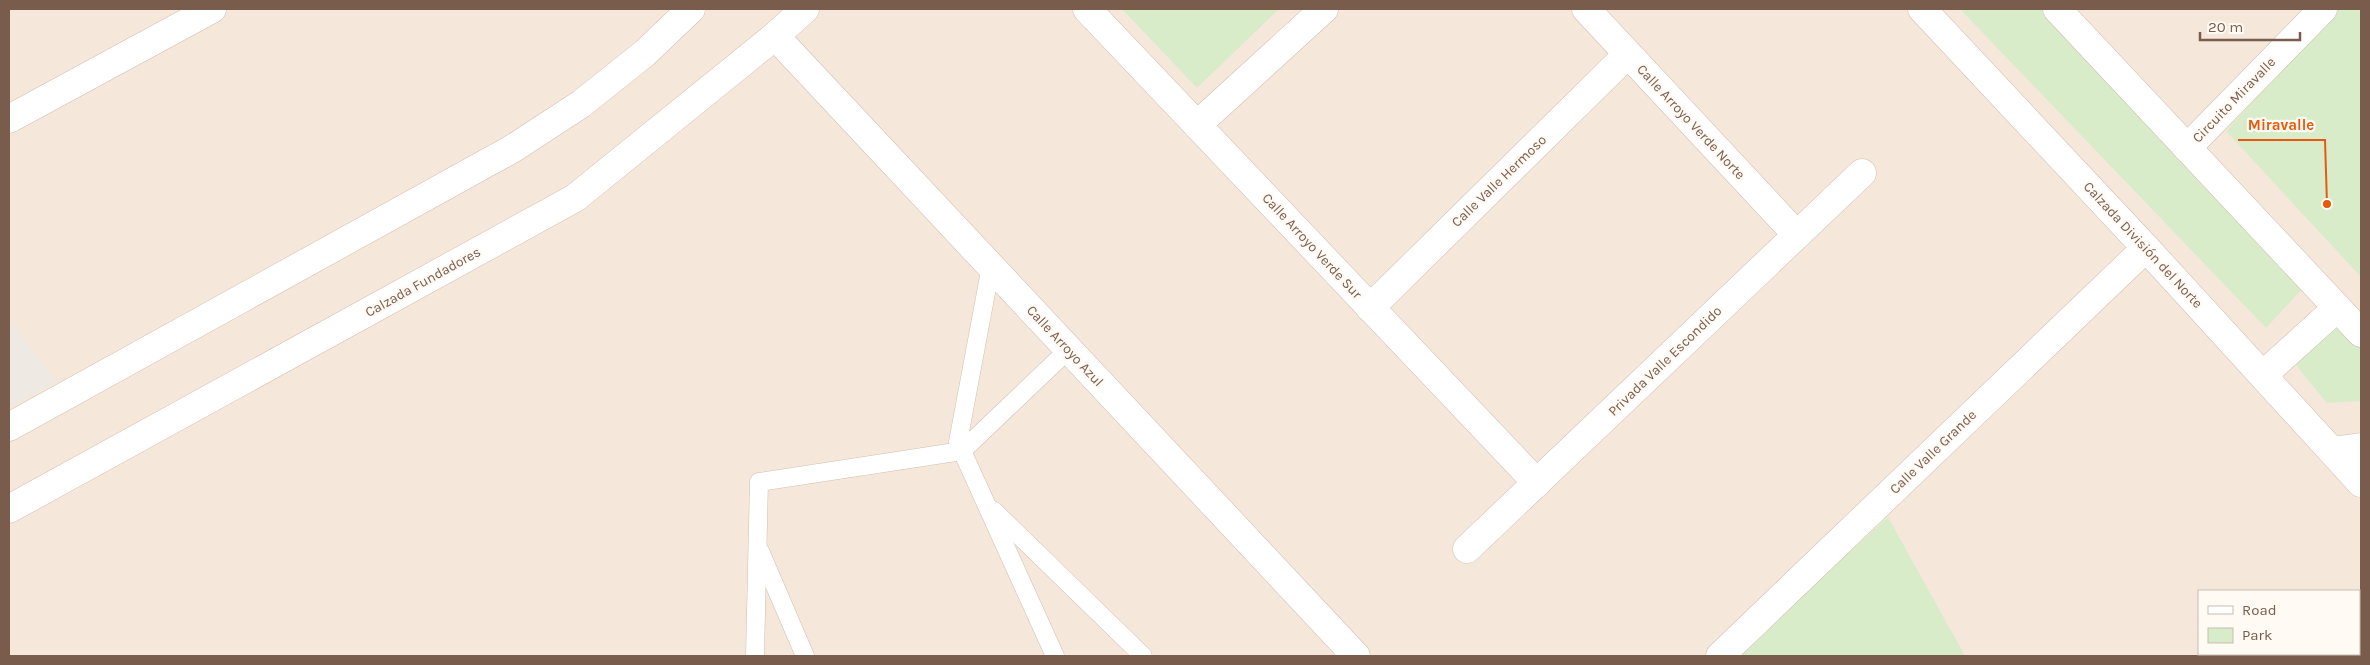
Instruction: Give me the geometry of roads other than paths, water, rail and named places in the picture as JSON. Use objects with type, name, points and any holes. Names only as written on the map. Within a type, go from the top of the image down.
[{"type":"street","points":[[9,119],[212,9]]},
{"type":"street","points":[[9,427],[512,149],[581,104],[645,53],[691,9]]},
{"type":"street","name":"Calzada Fundadores","points":[[9,509],[575,198],[775,36],[805,9]]},
{"type":"street","name":"Calle Arroyo Verde Sur","points":[[1087,9],[1537,483]]},
{"type":"street","points":[[1197,125],[1324,9]]},
{"type":"street","name":"Calle Arroyo Verde Norte","points":[[1586,9],[1797,235]]},
{"type":"street","name":"Calzada División del Norte","points":[[1922,9],[2146,248],[2361,483]]},
{"type":"street","points":[[2057,9],[2361,333]]},
{"type":"street","name":"Circuito Miravalle","points":[[2187,148],[2323,9]]},
{"type":"street","name":"Calle Arroyo Azul","points":[[775,36],[1356,656]]},
{"type":"street","name":"Calle Valle Hermoso","points":[[1370,308],[1628,54]]},
{"type":"street","name":"Privada Valle Escondido","points":[[1467,550],[1862,173]]},
{"type":"street","name":"Calle Valle Grande","points":[[1720,656],[2146,248]]},
{"type":"street","points":[[2263,375],[2337,308]]},
{"type":"street","points":[[2332,451],[2361,447]]},
{"type":"lane","points":[[991,266],[958,442],[1055,656]]},
{"type":"lane","points":[[755,656],[759,482],[962,451],[1068,350]]},
{"type":"lane","points":[[985,502],[1143,656]]},
{"type":"lane","points":[[758,546],[805,656]]},
{"type":"place","name":"Miravalle","points":[[2327,204]]}]
